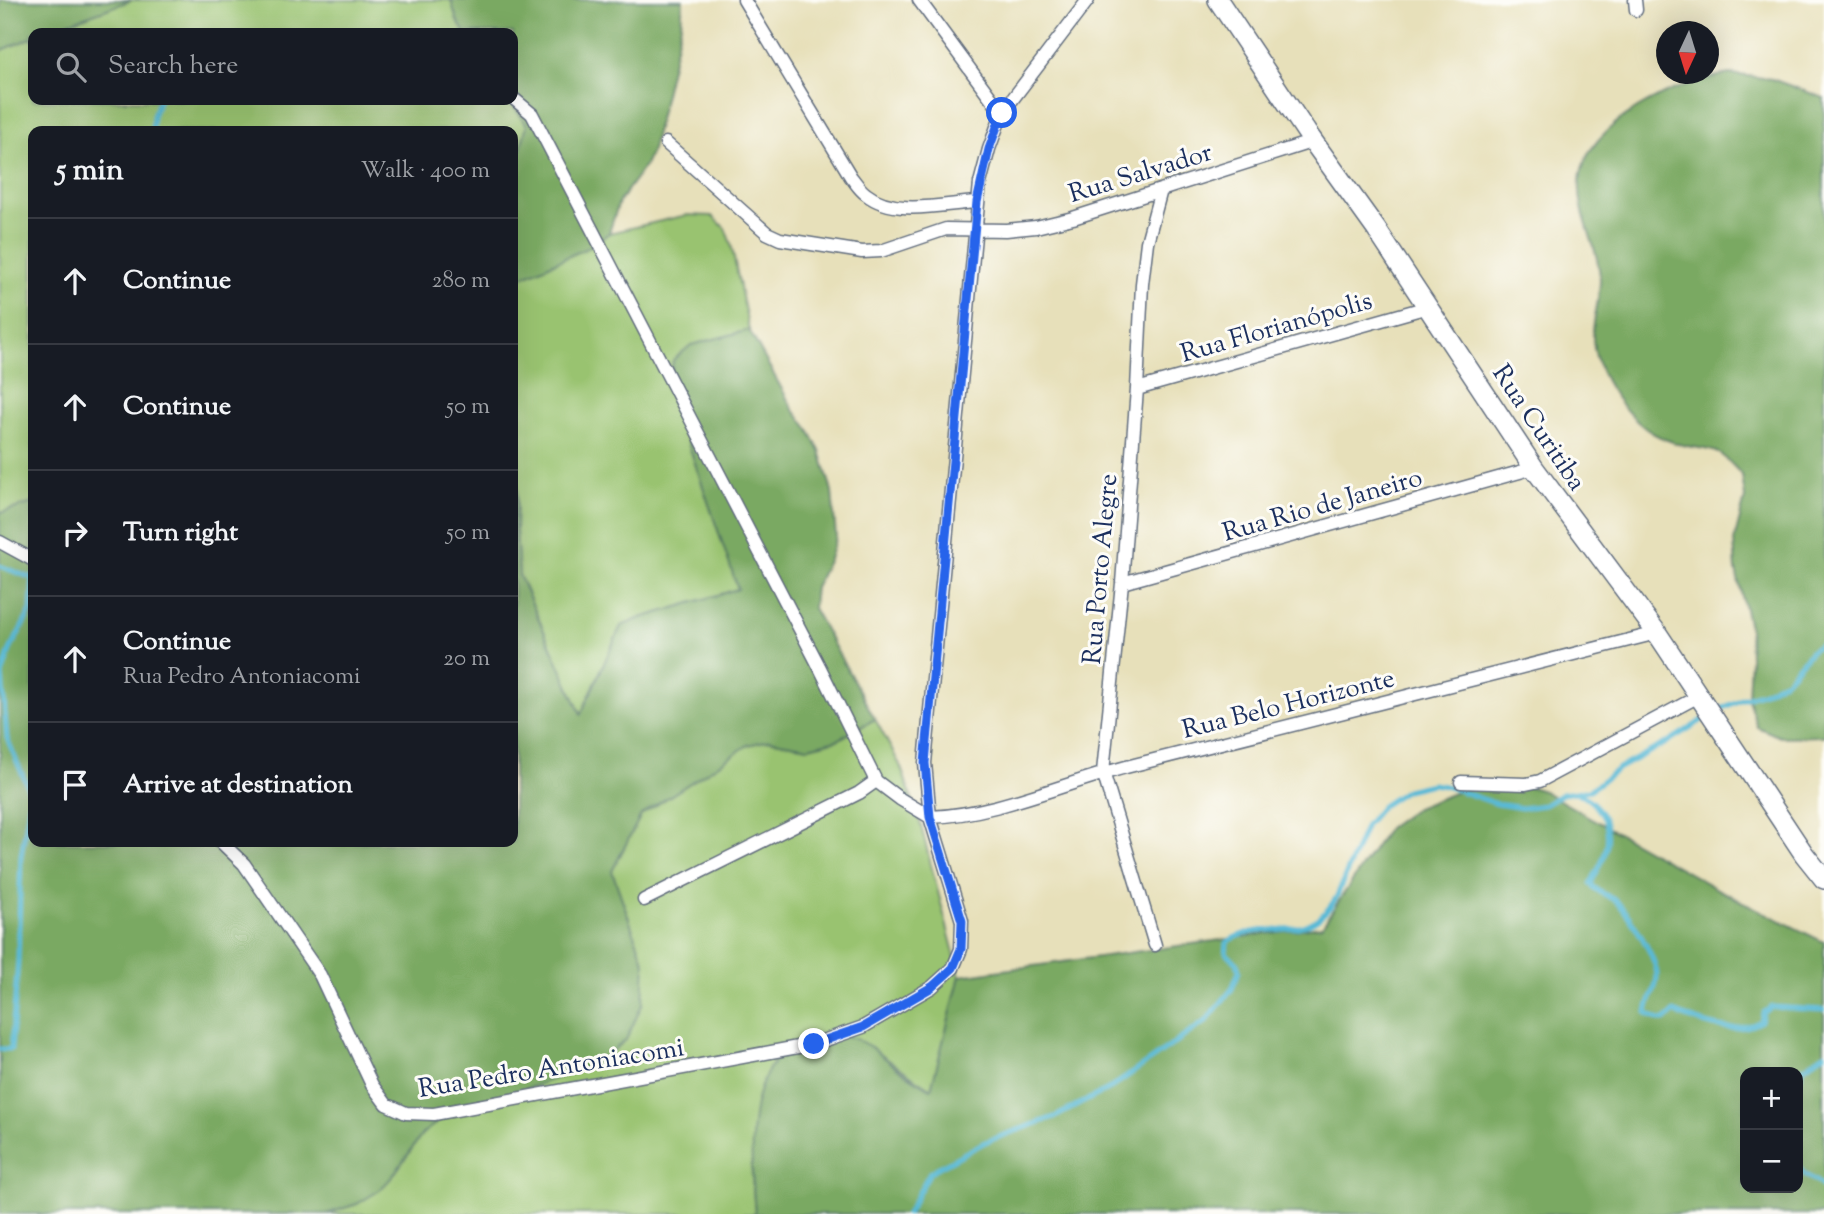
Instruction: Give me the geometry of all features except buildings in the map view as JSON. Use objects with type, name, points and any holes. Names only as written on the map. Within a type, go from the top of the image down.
[{"type":"street","points":[[744,0],[851,177],[865,194],[882,203],[903,207],[977,202]]},
{"type":"street","points":[[919,0],[1002,113]]},
{"type":"street","name":"Rua Pedro Antoniacomi","points":[[226,847],[244,864],[320,975],[372,1085],[386,1104],[406,1113],[434,1114],[766,1055],[814,1044],[863,1027],[932,987],[953,968],[961,949],[962,921],[930,817],[925,763],[977,202],[989,149],[1002,113],[1088,0]]},
{"type":"street","name":"Rua Curitiba","points":[[1218,0],[1428,307],[1534,468],[1657,633],[1804,854],[1824,879]]},
{"type":"street","points":[[518,102],[532,114],[814,656],[876,781],[930,817]]},
{"type":"street","name":"Rua Salvador","points":[[666,144],[767,233],[780,239],[862,253],[881,251],[946,229],[1006,230],[1036,227],[1314,141]]},
{"type":"street","name":"Rua Porto Alegre","points":[[1155,945],[1103,772],[1122,583],[1142,284],[1147,242],[1161,190]]},
{"type":"street","name":"Rua Florianópolis","points":[[1137,389],[1428,307]]},
{"type":"street","name":"Rua Rio de Janeiro","points":[[1122,583],[1534,468]]},
{"type":"street","points":[[0,542],[28,557]]},
{"type":"street","name":"Rua Belo Horizonte","points":[[930,817],[979,811],[1103,772],[1657,633]]},
{"type":"street","points":[[1461,782],[1526,784],[1540,781],[1699,696]]},
{"type":"street","points":[[644,900],[859,793],[876,781]]},
{"type":"green space","points":[[0,0],[132,0],[54,28],[28,28],[28,39],[0,51]]},
{"type":"green space","points":[[132,0],[451,0],[462,28],[54,28]]},
{"type":"green space","points":[[451,0],[683,0],[681,25],[652,150],[644,167],[619,202],[609,233],[587,248],[518,279],[518,158],[527,125],[513,105],[518,105],[518,28],[462,28]]},
{"type":"green space","points":[[28,39],[28,105],[513,105],[527,125],[518,159],[518,126],[28,126],[28,505],[0,513],[0,51]]},
{"type":"green space","points":[[1730,74],[1772,79],[1824,98],[1824,736],[1780,737],[1757,727],[1748,699],[1749,627],[1736,570],[1734,541],[1745,498],[1742,475],[1718,453],[1675,443],[1646,429],[1622,406],[1599,366],[1594,349],[1593,332],[1600,280],[1580,194],[1580,181],[1586,160],[1598,140],[1637,108],[1689,84],[1719,84],[1719,76]]},
{"type":"green space","points":[[687,215],[712,216],[725,228],[731,244],[749,330],[691,346],[673,360],[669,392],[738,589],[621,626],[581,715],[519,575],[518,279],[587,248],[609,233]]},
{"type":"green space","points":[[749,330],[820,451],[832,491],[836,537],[815,587],[813,608],[875,719],[837,740],[808,747],[769,740],[748,745],[641,815],[612,871],[645,964],[643,1003],[626,1040],[604,1058],[579,1070],[443,1118],[423,1133],[380,1190],[357,1204],[326,1214],[0,1214],[0,513],[28,505],[28,847],[518,847],[518,560],[519,575],[581,714],[621,626],[738,589],[669,393],[673,360],[691,345]]},
{"type":"green space","points":[[875,719],[900,765],[918,815],[960,976],[931,1089],[869,1048],[843,1036],[820,1035],[789,1046],[751,1164],[755,1214],[326,1214],[357,1204],[392,1177],[423,1133],[443,1118],[579,1070],[604,1058],[645,964],[612,871],[641,815],[748,745],[769,740],[809,747],[837,740]]},
{"type":"green space","points":[[1492,783],[1518,783],[1543,791],[1721,891],[1824,942],[1824,1214],[755,1214],[752,1144],[758,1095],[767,1073],[780,1055],[798,1042],[830,1034],[856,1039],[931,1089],[960,976],[1322,926],[1388,828],[1416,808],[1464,789]]},
{"type":"waterway","points":[[152,126],[157,105]]},
{"type":"waterway","points":[[0,566],[28,577]]},
{"type":"waterway","points":[[28,616],[10,650],[2,675],[7,738],[28,788]]},
{"type":"waterway","points":[[1714,712],[1786,680],[1813,649],[1824,643]]},
{"type":"waterway","points":[[907,1214],[930,1172],[985,1142],[1057,1116],[1112,1087],[1206,1021],[1232,989],[1239,971],[1237,963],[1226,953],[1227,942],[1257,931],[1300,927],[1313,922],[1325,912],[1337,896],[1366,825],[1382,806],[1406,790],[1432,784],[1497,804],[1522,808],[1544,805],[1562,794],[1590,790],[1619,768],[1706,718]]},
{"type":"waterway","points":[[1578,793],[1601,812],[1607,829],[1608,838],[1602,862],[1591,884],[1615,900],[1623,909],[1642,938],[1656,968],[1657,981],[1647,1013],[1659,1020],[1665,1020],[1674,1012],[1717,1027],[1739,1028],[1761,1021],[1763,1013],[1772,1007],[1824,1010]]},
{"type":"waterway","points":[[0,1049],[11,1049],[18,961],[21,856],[28,813]]},
{"type":"waterway","points":[[1803,1068],[1824,1054]]},
{"type":"waterway","points":[[1803,1172],[1824,1188]]},
{"type":"route","points":[[814,1044],[863,1027],[932,987],[953,968],[961,949],[962,921],[930,817],[925,763],[977,202],[989,149],[1002,113]]}]
